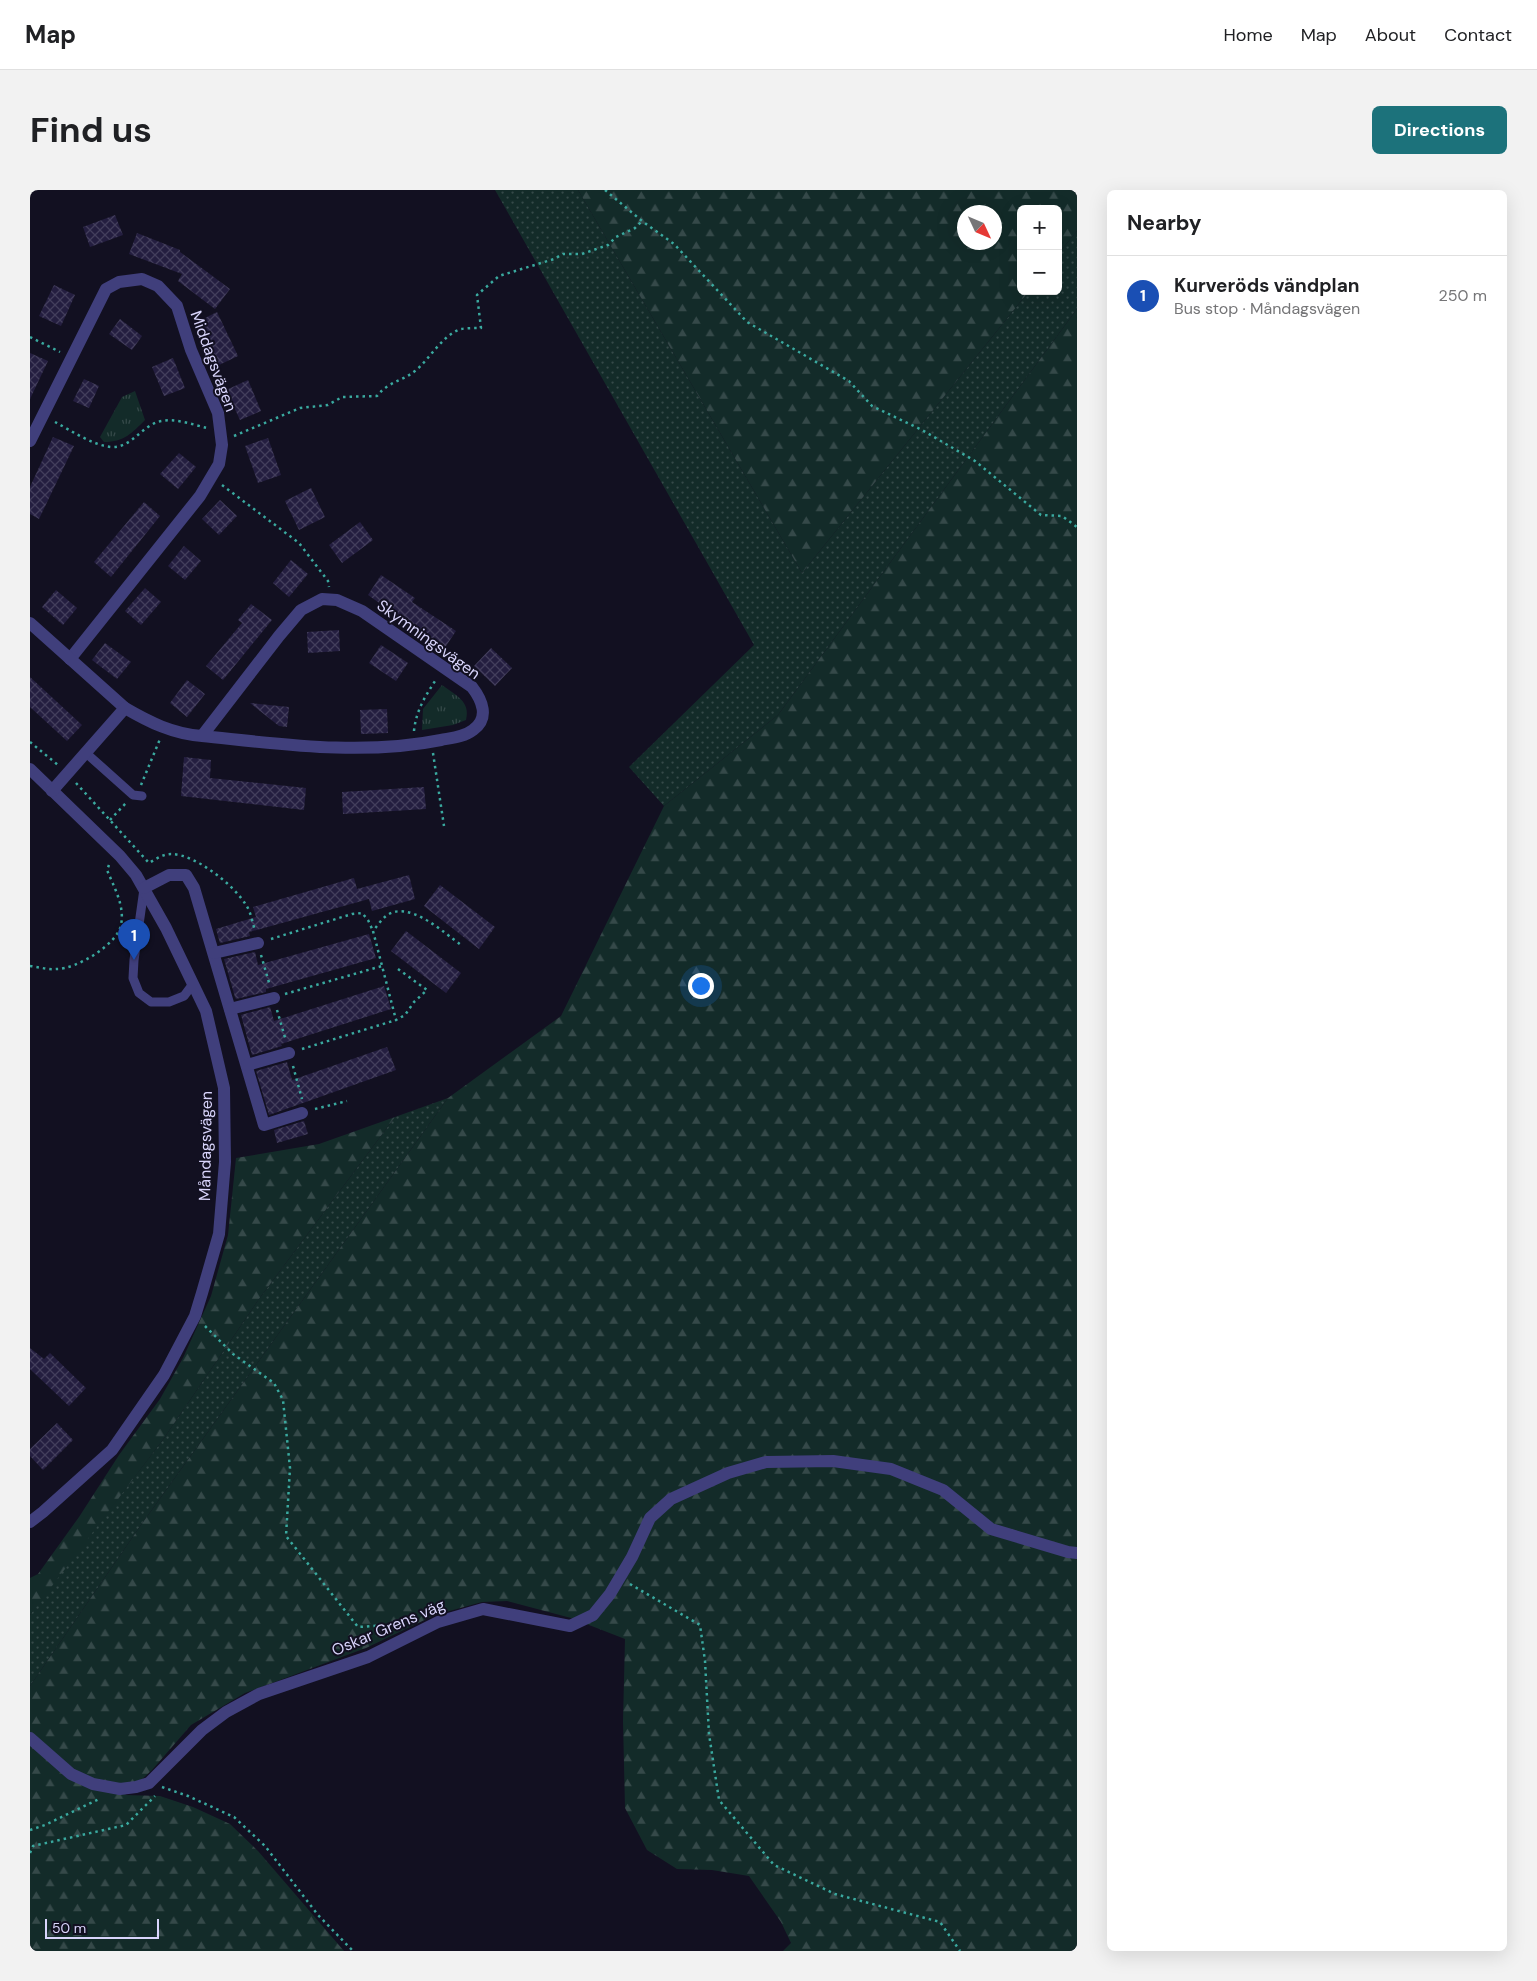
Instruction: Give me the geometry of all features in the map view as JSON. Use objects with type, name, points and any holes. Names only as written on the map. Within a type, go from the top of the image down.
[{"type":"street","name":"Middagsvägen","points":[[30,441],[106,289],[119,282],[142,279],[158,286],[177,306],[191,350],[218,413],[220,435],[219,464],[200,496],[70,659]]},
{"type":"street","points":[[202,736],[301,610],[322,599],[330,600]]},
{"type":"street","name":"Skymningsvägen","points":[[125,708],[149,722],[184,735],[306,746],[362,748],[414,745],[457,737],[473,731],[480,724],[483,711],[481,699],[472,687],[362,611],[337,600],[330,600]]},
{"type":"street","points":[[30,623],[125,708],[52,791]]},
{"type":"street","name":"Måndagsvägen","points":[[30,769],[120,856],[136,875],[166,928],[206,1011],[224,1088],[225,1162],[219,1234],[195,1316],[164,1375],[112,1450],[30,1522]]},
{"type":"street","points":[[144,888],[169,875],[186,875],[194,888],[264,1125],[302,1113]]},
{"type":"street","points":[[214,953],[258,943]]},
{"type":"street","points":[[230,1009],[274,998]]},
{"type":"street","points":[[247,1065],[289,1053]]},
{"type":"street","name":"Oskar Grens väg","points":[[149,1783],[202,1730],[226,1712],[259,1694],[368,1657],[438,1622],[483,1609],[570,1626],[593,1615],[610,1594],[632,1556],[650,1518],[672,1499],[728,1473],[766,1462],[833,1461],[891,1469],[943,1490],[991,1529],[1077,1553]]},
{"type":"street","points":[[30,1738],[71,1774],[93,1784],[120,1789],[149,1783]]},
{"type":"lane","points":[[86,753],[137,796]]},
{"type":"lane","points":[[144,888],[133,978],[139,993],[151,1002],[169,1002],[184,996],[193,984]]},
{"type":"path","points":[[605,190],[642,221],[674,244],[747,322],[849,381],[872,406],[922,430],[975,461],[1041,515],[1062,516],[1077,527]]},
{"type":"path","points":[[42,416],[100,445],[113,447],[125,445],[149,425],[162,421],[172,421],[220,435],[300,408],[328,405],[342,397],[377,396],[390,383],[399,381],[415,371],[444,340],[460,330],[481,328],[477,295],[499,276],[563,254],[582,254],[608,245],[616,237],[635,228],[642,221]]},
{"type":"path","points":[[30,337],[71,357]]},
{"type":"path","points":[[211,477],[299,543],[328,581],[330,600]]},
{"type":"path","points":[[414,745],[415,718],[420,705],[444,669]]},
{"type":"path","points":[[110,820],[137,796],[165,728]]},
{"type":"path","points":[[432,742],[444,826]]},
{"type":"path","points":[[30,966],[57,970],[70,967],[108,945],[117,937],[121,925],[121,910],[119,896],[108,870],[109,865],[133,845]]},
{"type":"path","points":[[373,930],[387,915],[404,911],[415,913],[461,945]]},
{"type":"path","points":[[258,943],[352,914],[362,913],[373,930],[396,1020]]},
{"type":"path","points":[[274,998],[382,966]]},
{"type":"path","points":[[289,1053],[396,1020],[405,1015],[414,1002],[427,990],[398,969]]},
{"type":"path","points":[[195,1316],[233,1354],[274,1383],[282,1400],[290,1468],[286,1536],[358,1627],[402,1624]]},
{"type":"path","points":[[619,1578],[700,1625],[708,1734],[719,1800],[774,1865],[835,1894],[940,1922],[960,1951]]},
{"type":"path","points":[[149,1783],[188,1796],[234,1817],[265,1846],[318,1915],[353,1951]]},
{"type":"path","points":[[30,1853],[33,1846],[126,1825],[163,1788]]},
{"type":"path","points":[[30,1830],[45,1826],[120,1789]]},
{"type":"green space","points":[[495,190],[578,190],[802,573],[1026,295],[1062,295],[1062,249],[1077,231],[1077,309],[778,715],[664,806],[629,767],[754,645]]},
{"type":"green space","points":[[578,190],[1077,190],[1077,231],[1062,249],[1062,205],[1017,205],[1017,295],[1026,295],[802,573]]},
{"type":"green space","points":[[1077,309],[1077,1951],[783,1951],[791,1943],[781,1922],[749,1876],[712,1870],[677,1869],[647,1850],[625,1808],[623,1721],[625,1639],[571,1618],[507,1601],[482,1602],[435,1615],[366,1648],[245,1693],[191,1725],[152,1770],[125,1795],[160,1796],[193,1807],[230,1824],[258,1851],[344,1951],[30,1951],[30,1686],[141,1525],[448,1098],[561,1016],[664,806],[778,715]]},
{"type":"green space","points":[[135,391],[145,420],[132,433],[111,442],[104,442],[100,437],[122,397]]},
{"type":"green space","points":[[442,685],[457,695],[464,703],[467,713],[466,720],[453,725],[422,730],[423,709]]},
{"type":"green space","points":[[448,1098],[141,1525],[30,1686],[30,1615],[37,1604],[162,1441],[259,1299],[395,1117]]},
{"type":"green space","points":[[395,1117],[259,1299],[162,1441],[30,1615],[30,1578],[38,1574],[79,1517],[119,1455],[160,1399],[183,1358],[211,1296],[228,1235],[236,1158],[319,1144]]},
{"type":"building","points":[[115,215],[123,235],[90,247],[83,227]]},
{"type":"building","points":[[137,233],[180,250],[180,252],[230,289],[215,309],[178,281],[182,274],[129,254]]},
{"type":"building","points":[[54,285],[75,295],[61,326],[39,316]]},
{"type":"building","points":[[217,312],[238,356],[217,366],[197,322]]},
{"type":"building","points":[[120,319],[142,336],[132,350],[109,334]]},
{"type":"building","points":[[30,353],[48,361],[30,399]]},
{"type":"building","points":[[173,358],[185,388],[164,396],[152,367]]},
{"type":"building","points":[[84,379],[99,386],[89,408],[73,401]]},
{"type":"building","points":[[248,380],[261,411],[240,420],[226,390]]},
{"type":"building","points":[[53,437],[74,446],[39,519],[30,514],[30,487]]},
{"type":"building","points":[[268,438],[281,475],[258,483],[245,446]]},
{"type":"building","points":[[179,453],[196,467],[178,489],[160,474]]},
{"type":"building","points":[[311,488],[325,517],[299,530],[285,501]]},
{"type":"building","points":[[220,500],[237,516],[219,535],[202,519]]},
{"type":"building","points":[[144,502],[160,516],[111,577],[94,562]]},
{"type":"building","points":[[360,522],[373,540],[342,563],[329,545]]},
{"type":"building","points":[[184,546],[201,561],[185,580],[168,566]]},
{"type":"building","points":[[291,560],[308,574],[289,597],[273,583]]},
{"type":"building","points":[[381,575],[415,598],[412,602],[456,631],[444,649],[368,595]]},
{"type":"building","points":[[145,588],[161,602],[141,625],[125,611]]},
{"type":"building","points":[[56,590],[77,608],[63,625],[42,607]]},
{"type":"building","points":[[251,604],[272,620],[223,680],[206,666],[242,623],[238,620]]},
{"type":"building","points":[[339,630],[340,651],[308,653],[307,632]]},
{"type":"building","points":[[105,643],[131,662],[117,679],[92,660]]},
{"type":"building","points":[[381,645],[408,663],[396,681],[369,663]]},
{"type":"building","points":[[491,648],[512,668],[495,686],[474,666]]},
{"type":"building","points":[[30,677],[82,725],[67,741],[30,707]]},
{"type":"building","points":[[187,680],[205,694],[187,717],[170,703]]},
{"type":"building","points":[[250,703],[289,707],[287,727],[279,726]]},
{"type":"building","points":[[387,709],[388,733],[361,734],[360,710]]},
{"type":"building","points":[[184,757],[211,760],[210,778],[306,788],[304,810],[181,796]]},
{"type":"building","points":[[424,787],[426,809],[343,814],[342,792]]},
{"type":"building","points":[[409,875],[415,899],[372,911],[369,899],[249,932],[250,936],[220,943],[216,929],[256,917],[253,907],[354,878],[357,889]]},
{"type":"building","points":[[440,885],[495,927],[479,949],[424,906]]},
{"type":"building","points":[[406,931],[461,973],[446,993],[391,951]]},
{"type":"building","points":[[369,934],[376,958],[266,989],[266,992],[236,999],[235,997],[224,959],[255,952],[258,965]]},
{"type":"building","points":[[384,986],[391,1009],[252,1055],[241,1015],[270,1007],[274,1021]]},
{"type":"building","points":[[387,1047],[396,1070],[269,1115],[256,1071],[287,1062],[292,1080]]},
{"type":"building","points":[[304,1121],[308,1134],[277,1143],[274,1130]]},
{"type":"building","points":[[30,1348],[44,1359],[50,1353],[86,1388],[69,1406],[30,1369]]},
{"type":"building","points":[[57,1423],[73,1440],[43,1470],[30,1456],[30,1449]]},
{"type":"place","name":"Kurveröds vändplan","points":[[134,960]]}]
